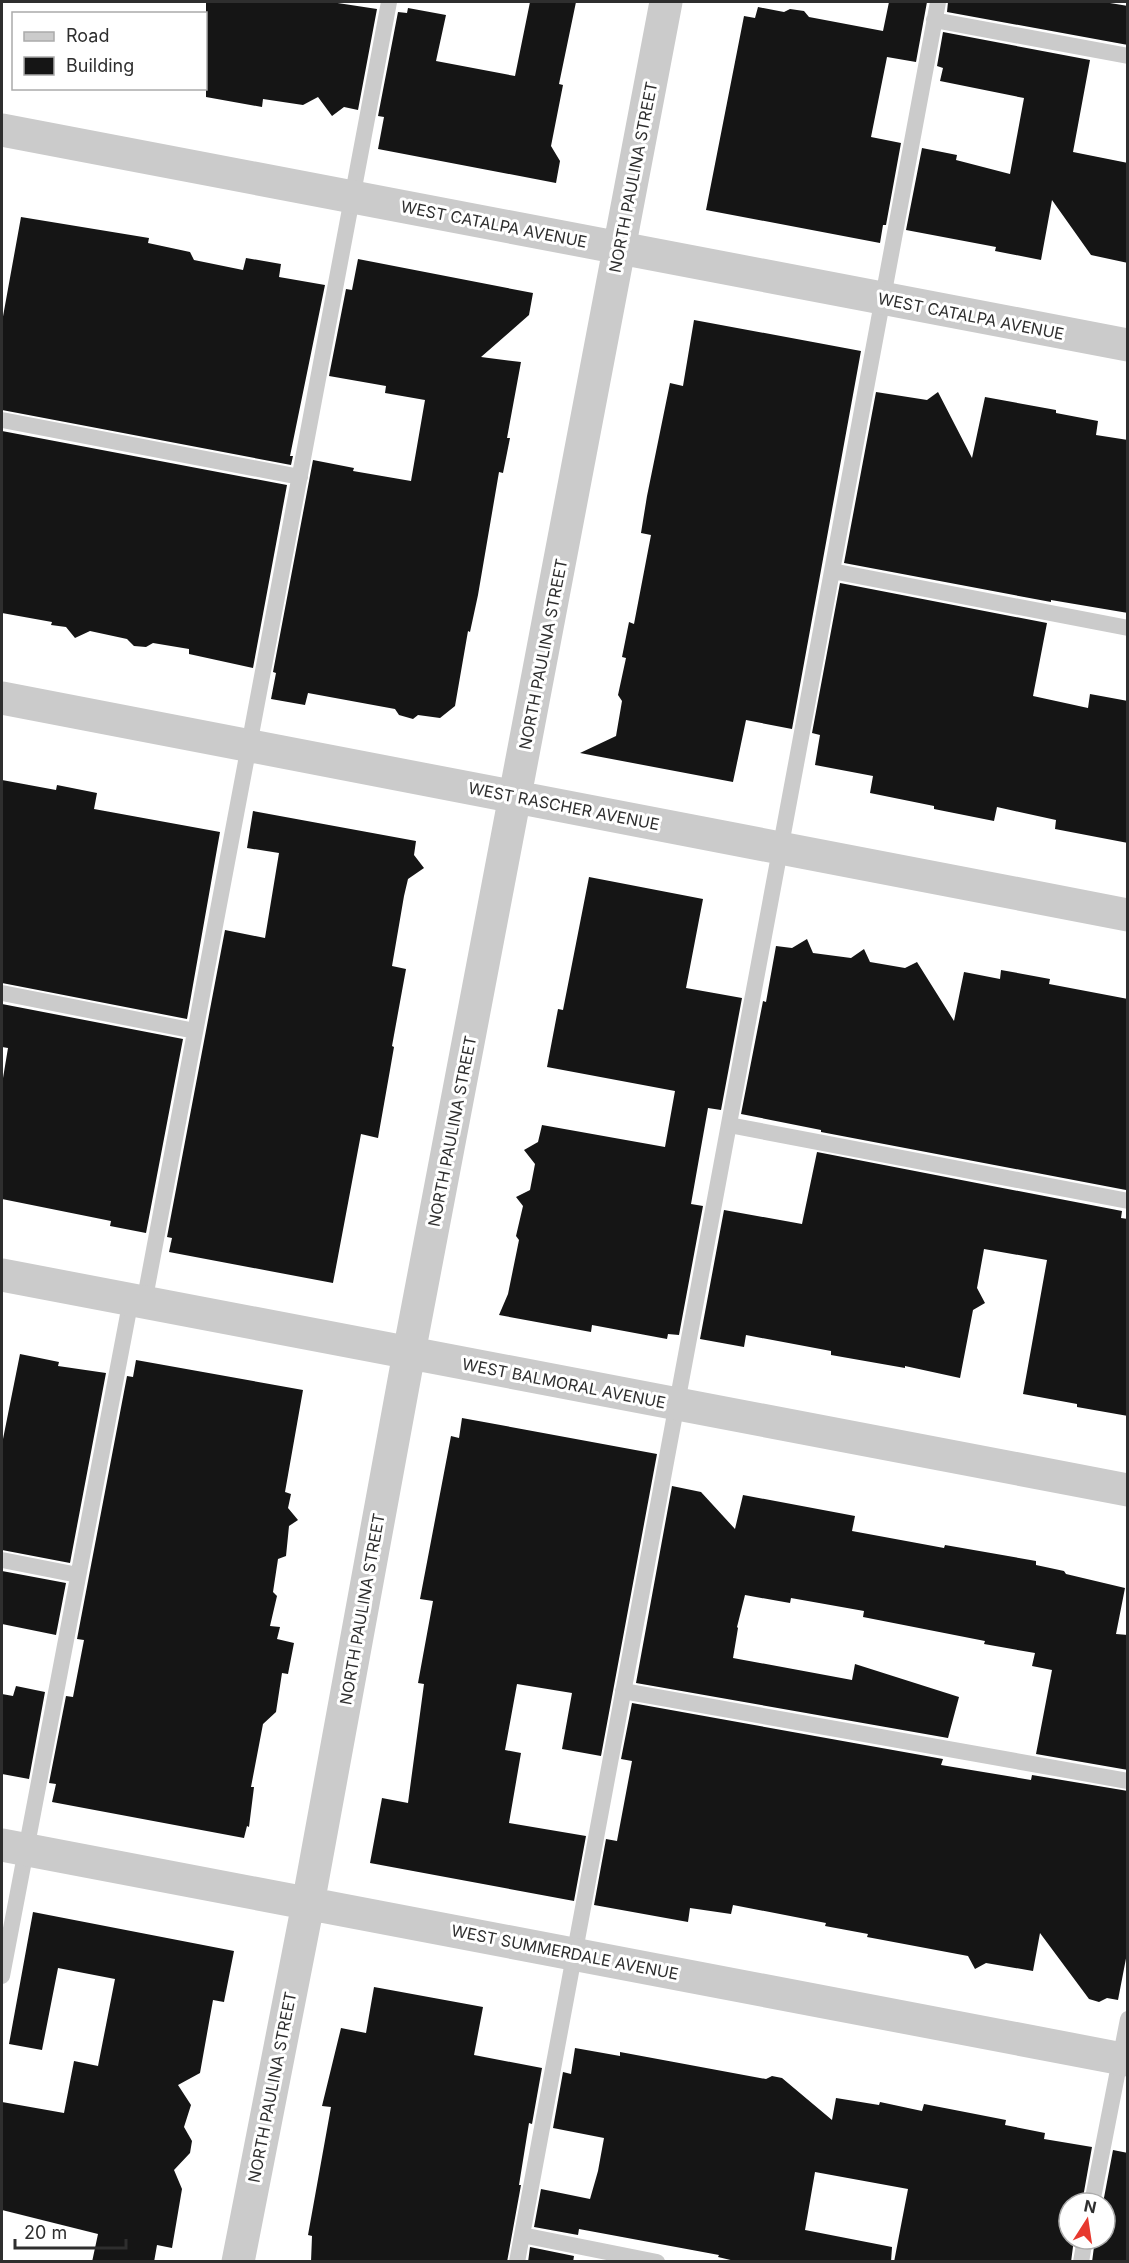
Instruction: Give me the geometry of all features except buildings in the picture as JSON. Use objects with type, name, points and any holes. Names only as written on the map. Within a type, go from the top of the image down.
[{"type":"street","name":"NORTH PAULINA STREET","points":[[238,2262],[308,1904],[409,1353],[666,2]]},
{"type":"street","name":"WEST CATALPA AVENUE","points":[[2,130],[1128,345]]},
{"type":"street","name":"WEST RASCHER AVENUE","points":[[2,698],[1128,915]]},
{"type":"street","name":"WEST BALMORAL AVENUE","points":[[2,1275],[1128,1490]]},
{"type":"street","name":"WEST SUMMERDALE AVENUE","points":[[14,1847],[1124,2059]]},
{"type":"lane","points":[[2,1976],[14,1847],[78,1575],[195,1031],[389,2]]},
{"type":"lane","points":[[517,2262],[938,2]]},
{"type":"lane","points":[[934,20],[1128,57]]},
{"type":"lane","points":[[2,420],[300,477]]},
{"type":"lane","points":[[832,571],[1128,628]]},
{"type":"lane","points":[[2,993],[195,1031]]},
{"type":"lane","points":[[729,1125],[1128,1201]]},
{"type":"lane","points":[[2,1560],[78,1575]]},
{"type":"lane","points":[[623,1691],[1128,1781]]},
{"type":"lane","points":[[1095,2191],[1124,2059],[1128,2019]]},
{"type":"lane","points":[[522,2235],[657,2262]]}]
